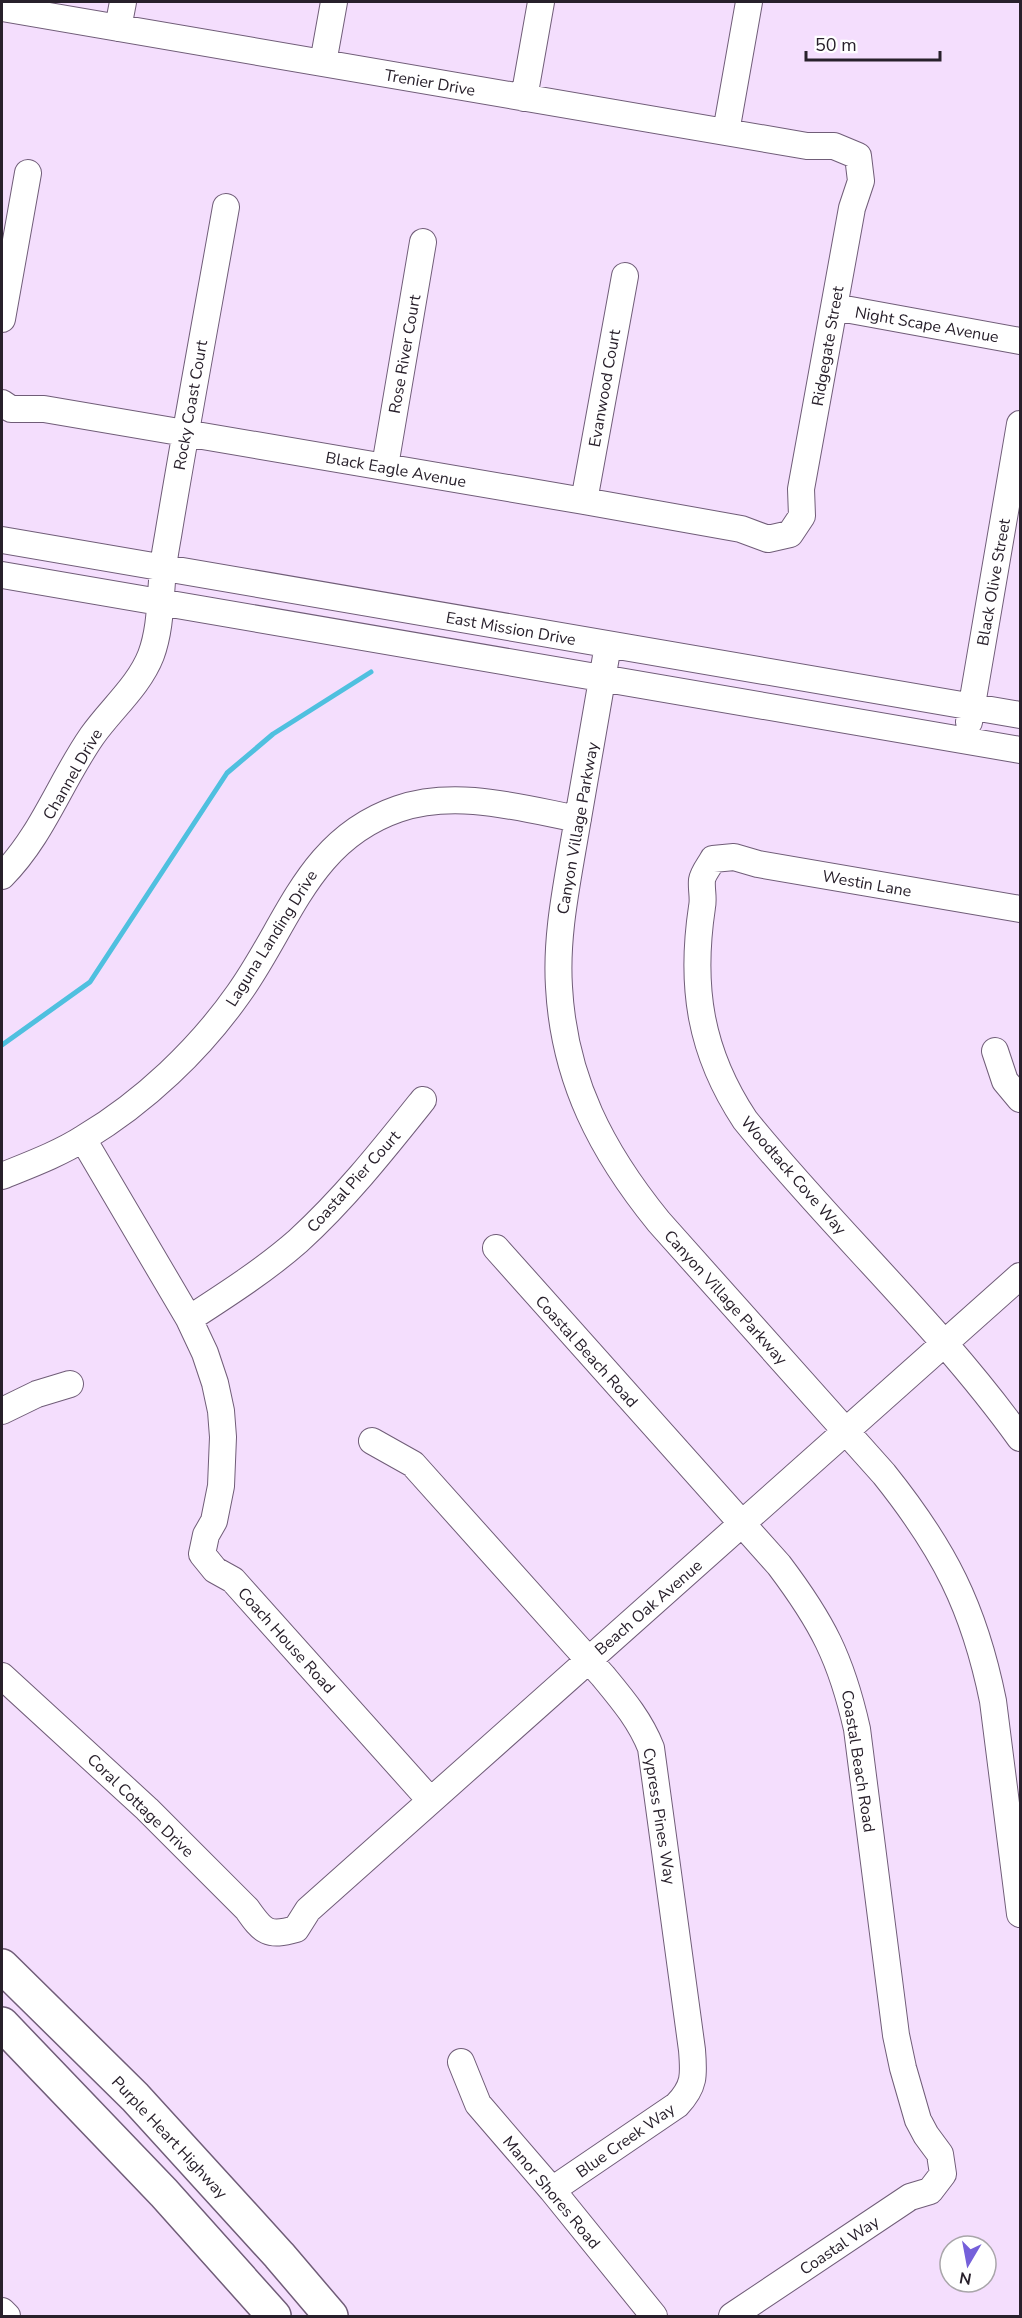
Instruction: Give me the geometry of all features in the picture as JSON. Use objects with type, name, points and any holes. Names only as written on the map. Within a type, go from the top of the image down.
[{"type":"highway","name":"Purple Heart Highway","points":[[2,1966],[135,2097],[279,2255],[331,2316]]},
{"type":"highway","points":[[2,2024],[164,2193],[274,2316]]},
{"type":"street","points":[[118,28],[123,2]]},
{"type":"street","points":[[323,63],[334,2]]},
{"type":"street","points":[[524,98],[541,2]]},
{"type":"street","points":[[726,132],[749,2]]},
{"type":"street","name":"Trenier Drive","points":[[2,8],[807,146],[834,146],[858,156]]},
{"type":"street","name":"Ridgegate Street","points":[[790,534],[802,516],[801,489],[852,208],[861,181],[858,156]]},
{"type":"street","points":[[2,319],[28,172]]},
{"type":"street","name":"Rocky Coast Court","points":[[161,603],[163,567],[226,207]]},
{"type":"street","name":"Rose River Court","points":[[385,466],[423,242]]},
{"type":"street","name":"Evanwood Court","points":[[584,501],[625,276]]},
{"type":"street","name":"Night Scape Avenue","points":[[834,307],[1020,341]]},
{"type":"street","name":"Black Eagle Avenue","points":[[2,403],[11,409],[44,409],[584,501],[741,529],[768,539],[790,534]]},
{"type":"street","name":"Black Olive Street","points":[[966,740],[1020,424]]},
{"type":"street","name":"East Mission Drive","points":[[2,540],[1020,715]]},
{"type":"street","name":"East Mission Drive","points":[[2,575],[1020,750]]},
{"type":"street","name":"Channel Drive","points":[[2,876],[34,838],[73,765],[92,736],[143,672],[156,639],[161,603]]},
{"type":"street","name":"Canyon Village Parkway","points":[[608,645],[560,927],[559,989],[563,1026],[571,1058],[592,1120],[611,1158],[631,1187],[659,1222],[884,1474],[931,1537],[949,1568],[976,1633],[993,1701],[1020,1914]]},
{"type":"street","name":"Laguna Landing Drive","points":[[2,1176],[83,1139],[139,1099],[178,1064],[239,993],[271,944],[294,898],[309,875],[338,845],[363,825],[400,808],[457,800],[487,802],[578,819]]},
{"type":"street","name":"Westin Lane","points":[[713,859],[734,857],[758,864],[1020,909]]},
{"type":"street","name":"Woodtack Cove Way","points":[[713,859],[702,878],[704,898],[697,955],[697,983],[699,1008],[710,1051],[728,1094],[764,1144],[993,1401],[1020,1438]]},
{"type":"street","points":[[994,1051],[1005,1081],[1020,1099]]},
{"type":"street","name":"Coastal Pier Court","points":[[189,1319],[296,1243],[372,1165],[423,1100]]},
{"type":"street","name":"Coach House Road","points":[[83,1139],[189,1319],[205,1353],[215,1383],[221,1411],[223,1437],[221,1486],[214,1521],[206,1535],[202,1554],[215,1570],[233,1580],[430,1800]]},
{"type":"street","name":"Coastal Beach Road","points":[[496,1248],[779,1565],[816,1617],[831,1645],[846,1683],[857,1729],[896,2035],[918,2120],[940,2154],[943,2174]]},
{"type":"street","name":"Beach Oak Avenue","points":[[277,1934],[296,1929],[308,1910],[1020,1276]]},
{"type":"street","points":[[2,1411],[36,1394],[70,1384]]},
{"type":"street","name":"Cypress Pines Way","points":[[372,1441],[413,1464],[589,1659],[644,1730],[651,1748],[694,2070],[692,2084]]},
{"type":"street","name":"Coral Cottage Drive","points":[[2,1676],[147,1809],[247,1909],[259,1927],[277,1934]]},
{"type":"street","name":"Manor Shores Road","points":[[461,2062],[478,2104],[552,2190],[654,2316]]},
{"type":"street","name":"Blue Creek Way","points":[[552,2190],[677,2105],[686,2096],[692,2084]]},
{"type":"street","name":"Coastal Way","points":[[732,2316],[910,2197],[930,2191],[943,2174]]},
{"type":"street","points":[[2,2311],[7,2316]]},
{"type":"waterway","points":[[2,1045],[90,982],[227,773],[273,734],[371,672]]}]
